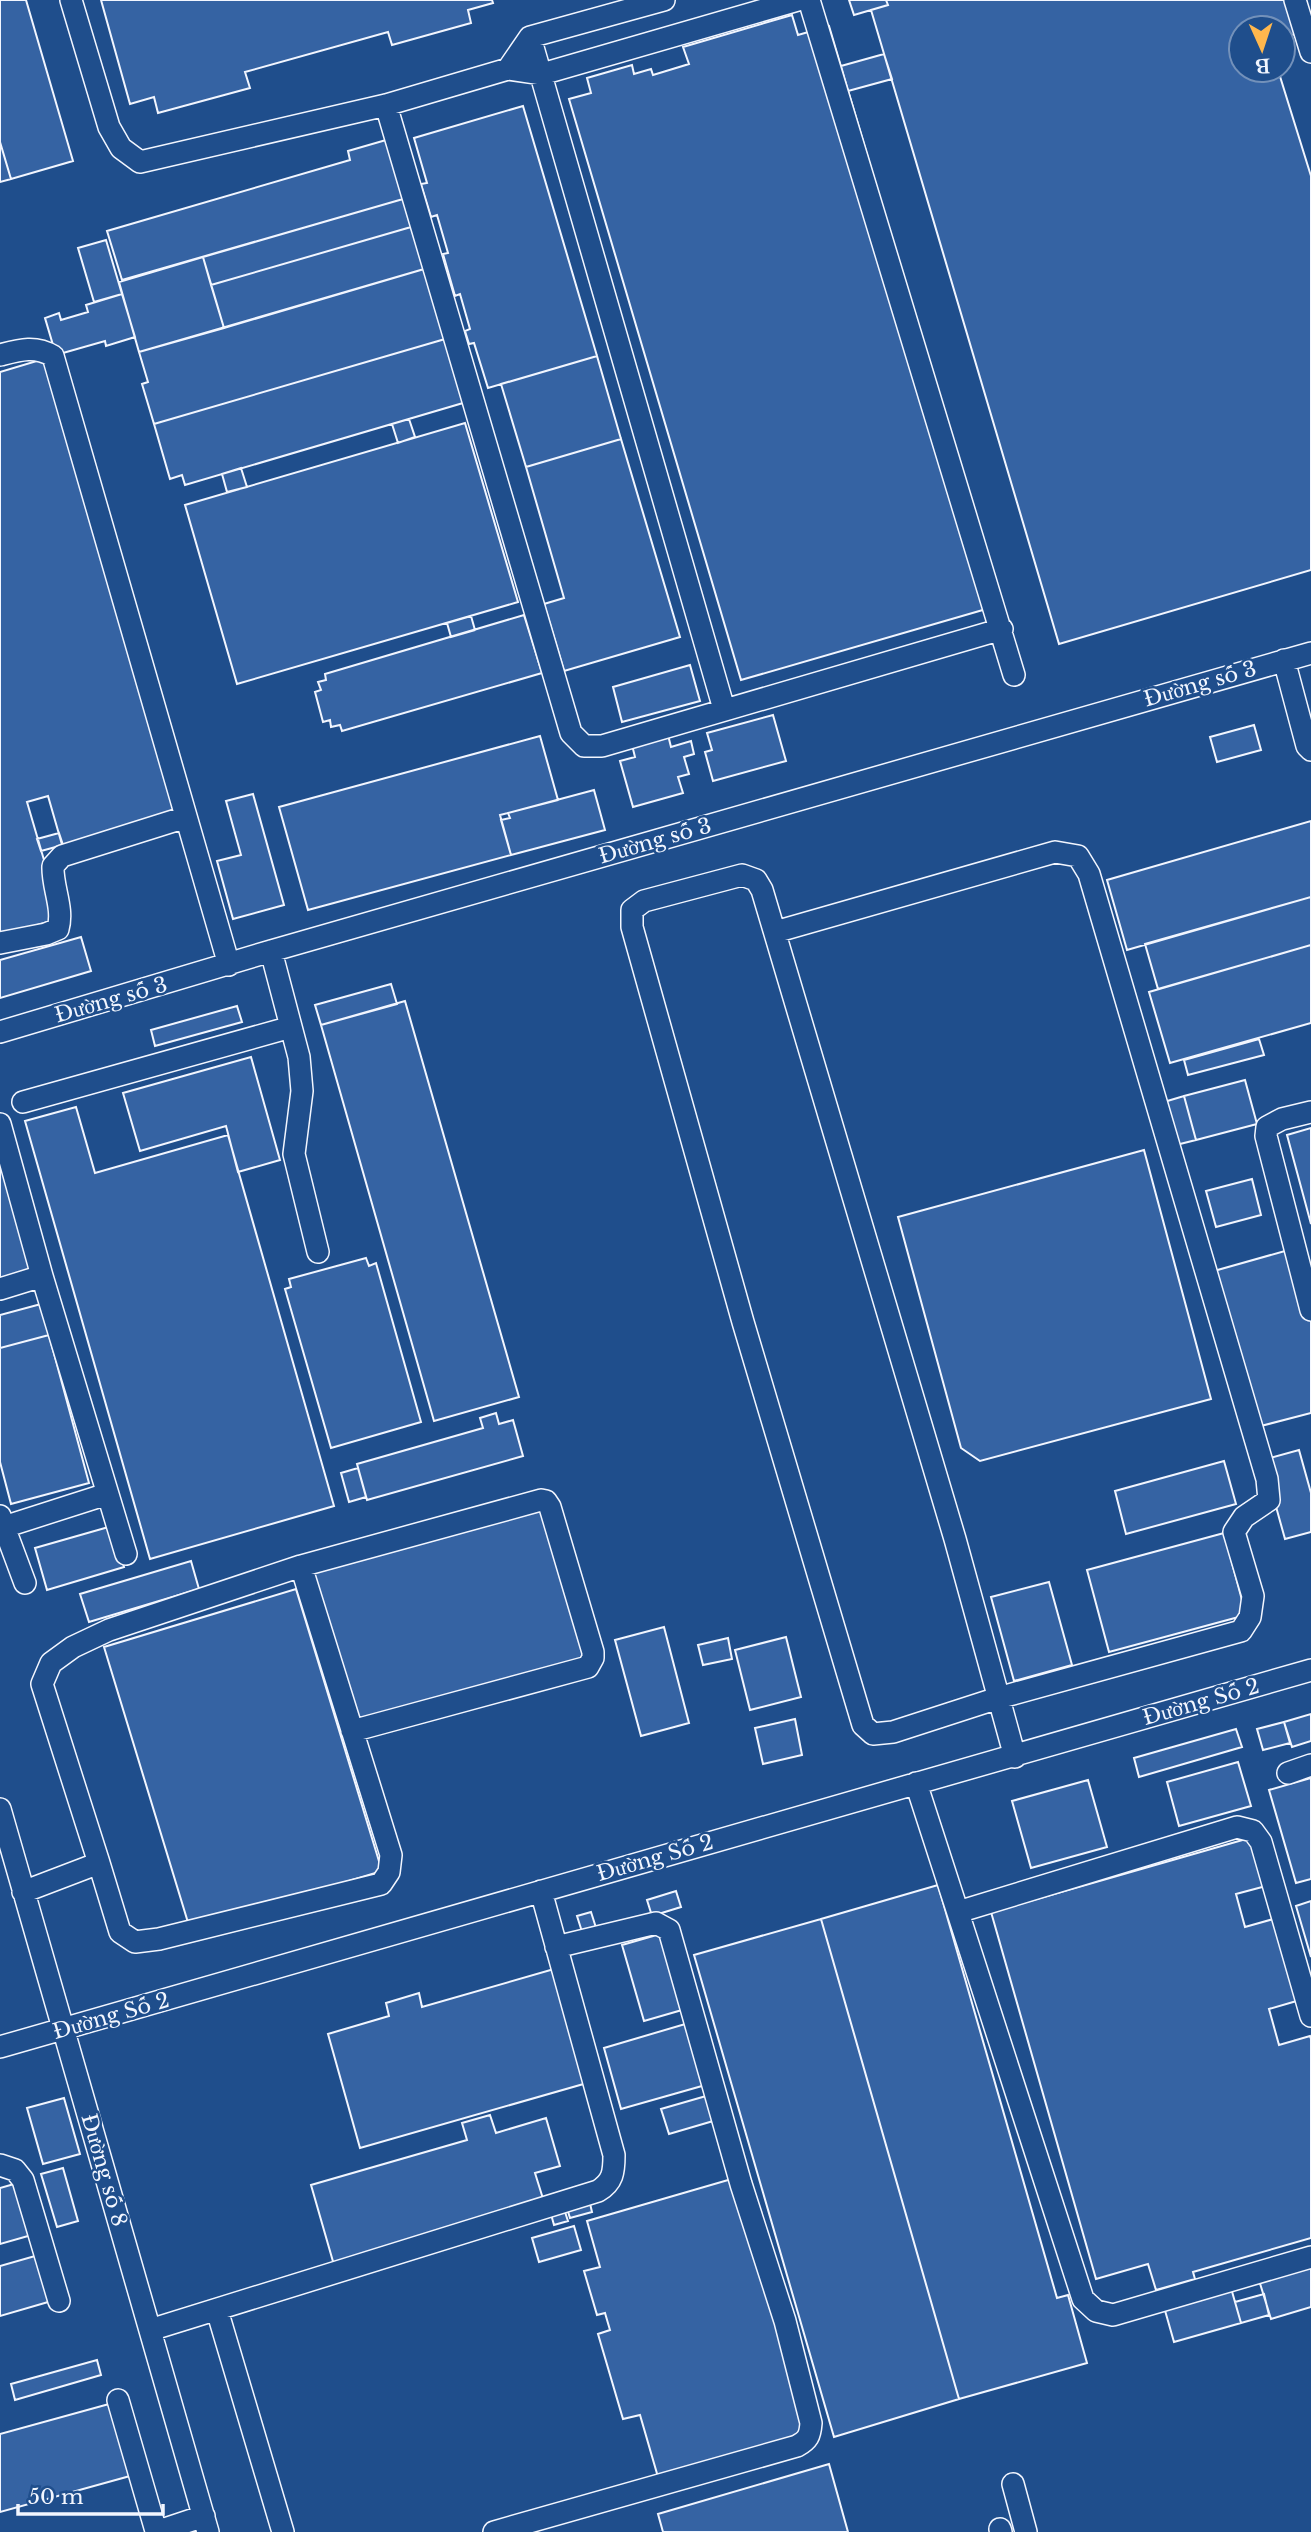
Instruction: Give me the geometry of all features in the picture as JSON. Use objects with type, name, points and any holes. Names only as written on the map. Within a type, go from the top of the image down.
[{"type":"street","points":[[71,0],[109,127],[121,148],[140,162],[386,105],[508,69],[542,74],[798,0]]},
{"type":"street","points":[[508,69],[530,37],[664,0]]},
{"type":"street","points":[[809,0],[1014,674]]},
{"type":"street","points":[[1295,0],[1311,52]]},
{"type":"street","points":[[530,37],[724,709]]},
{"type":"street","points":[[386,105],[571,733],[584,746],[602,746],[1002,629]]},
{"type":"street","points":[[0,355],[16,350],[40,348],[53,356],[229,965]]},
{"type":"street","name":"Đường số 3","points":[[0,1032],[271,951],[1311,653]]},
{"type":"street","points":[[1284,660],[1307,746],[1311,750]]},
{"type":"street","points":[[0,943],[58,929],[61,917],[53,866],[62,856],[186,817]]},
{"type":"street","points":[[775,932],[1055,852],[1078,856],[1089,874],[1263,1466],[1269,1500],[1244,1517],[1234,1531],[1253,1596],[1250,1617],[1241,1631],[998,1698],[893,1732],[873,1734],[863,1725],[743,1322],[632,927],[632,910],[644,901],[742,875],[756,880],[762,890],[955,1539],[998,1698],[1015,1757]]},
{"type":"street","points":[[271,951],[299,1057],[302,1091],[294,1154],[318,1252]]},
{"type":"street","points":[[23,1102],[291,1027]]},
{"type":"street","points":[[1311,1112],[1282,1119],[1267,1127],[1266,1136],[1311,1310]]},
{"type":"street","points":[[0,1124],[42,1276],[126,1554]]},
{"type":"street","points":[[0,1289],[42,1276]]},
{"type":"street","points":[[24,1583],[2,1521],[107,1494]]},
{"type":"street","points":[[301,1566],[352,1731],[391,1855],[389,1872],[381,1884],[159,1939],[135,1942],[120,1932],[42,1684],[51,1663],[73,1647],[109,1630],[301,1566],[541,1500],[546,1501],[593,1653],[588,1667],[352,1731]]},
{"type":"street","name":"Đường Số 2","points":[[0,2047],[1311,1670]]},
{"type":"street","points":[[1289,1773],[1311,1765]]},
{"type":"street","points":[[916,1783],[1083,2299],[1096,2311],[1113,2315],[1311,2257]]},
{"type":"street","name":"Đường số 8","points":[[0,1809],[206,2524]]},
{"type":"street","points":[[958,1912],[1237,1827],[1253,1831],[1261,1842],[1311,2016]]},
{"type":"street","points":[[23,1892],[99,1863]]},
{"type":"street","points":[[150,2330],[597,2191],[610,2184],[614,2155],[541,1891]]},
{"type":"street","points":[[494,2532],[797,2446],[807,2441],[810,2435],[811,2423],[785,2321],[741,2184],[669,1930],[656,1923],[556,1947]]},
{"type":"street","points":[[0,2165],[15,2170],[23,2180],[59,2301]]},
{"type":"street","points":[[217,2310],[283,2532]]},
{"type":"street","points":[[118,2400],[156,2531],[206,2524]]},
{"type":"street","points":[[1013,2484],[1026,2532]]},
{"type":"building","points":[[0,0],[26,0],[73,161],[11,179],[0,142]]},
{"type":"building","points":[[101,0],[492,0],[493,3],[468,10],[471,23],[392,45],[388,32],[245,72],[250,88],[158,113],[154,97],[130,104]]},
{"type":"building","points":[[849,0],[886,0],[888,5],[854,15]]},
{"type":"building","points":[[886,0],[1286,0],[1290,14],[1227,14],[1227,84],[1282,84],[1311,176],[1311,570],[1059,644],[871,10],[888,5]]},
{"type":"building","points":[[792,15],[798,35],[829,26],[1000,605],[741,680],[569,99],[591,93],[587,78],[632,65],[634,74],[651,69],[653,75],[689,64],[683,47]]},
{"type":"building","points":[[884,54],[892,79],[848,91],[841,66]]},
{"type":"building","points":[[523,106],[597,356],[488,388],[474,343],[469,344],[465,331],[470,329],[460,294],[455,296],[443,254],[448,253],[437,215],[431,217],[421,184],[427,183],[414,138]]},
{"type":"building","points":[[386,140],[403,199],[122,280],[107,231],[350,160],[348,151]]},
{"type":"building","points":[[0,142],[11,179],[0,182]]},
{"type":"building","points":[[403,199],[411,227],[211,285],[203,257]]},
{"type":"building","points":[[411,227],[424,269],[224,328],[211,285]]},
{"type":"building","points":[[106,240],[122,294],[94,302],[78,248]]},
{"type":"building","points":[[203,257],[224,328],[139,352],[119,282]]},
{"type":"building","points":[[424,269],[445,339],[154,424],[142,384],[148,382],[139,352]]},
{"type":"building","points":[[122,294],[135,337],[106,346],[105,341],[56,355],[45,318],[59,313],[61,320],[88,312],[86,305]]},
{"type":"building","points":[[445,339],[463,403],[185,485],[182,475],[170,479],[154,424]]},
{"type":"building","points":[[597,356],[621,439],[526,467],[501,384]]},
{"type":"building","points":[[50,357],[184,812],[63,848],[48,796],[27,802],[61,918],[0,936],[0,372]]},
{"type":"building","points":[[409,419],[415,437],[398,443],[392,424]]},
{"type":"building","points":[[465,423],[518,602],[237,684],[185,505]]},
{"type":"building","points":[[621,439],[680,637],[564,671],[544,604],[564,598],[526,467]]},
{"type":"building","points":[[241,468],[247,487],[227,492],[222,474]]},
{"type":"building","points":[[524,615],[542,673],[342,731],[340,725],[331,727],[330,720],[323,722],[315,692],[321,690],[318,682],[326,680],[325,674]]},
{"type":"building","points":[[471,616],[475,630],[451,637],[447,623]]},
{"type":"building","points":[[690,665],[700,701],[622,722],[613,687]]},
{"type":"building","points":[[773,715],[786,761],[713,781],[705,752],[712,750],[707,733]]},
{"type":"building","points":[[1254,725],[1261,750],[1217,762],[1210,737]]},
{"type":"building","points":[[667,731],[671,747],[691,741],[694,754],[684,757],[689,774],[678,777],[683,793],[633,807],[620,761],[635,757],[631,741]]},
{"type":"building","points":[[540,736],[558,800],[500,815],[511,855],[308,910],[279,807]]},
{"type":"building","points":[[594,790],[605,830],[511,855],[501,820],[510,818],[508,813]]},
{"type":"building","points":[[253,794],[284,905],[233,919],[217,861],[241,855],[226,801]]},
{"type":"building","points":[[1311,821],[1311,897],[1127,950],[1107,880]]},
{"type":"building","points":[[59,833],[63,845],[41,851],[37,839]]},
{"type":"building","points":[[1311,897],[1311,945],[1158,989],[1145,944]]},
{"type":"building","points":[[81,937],[91,971],[0,998],[0,960]]},
{"type":"building","points":[[1311,945],[1311,1023],[1170,1063],[1149,992]]},
{"type":"building","points":[[391,984],[397,1004],[321,1025],[315,1005]]},
{"type":"building","points":[[405,1001],[519,1397],[434,1421],[321,1025]]},
{"type":"building","points":[[237,1006],[242,1022],[155,1046],[151,1030]]},
{"type":"building","points":[[1259,1039],[1264,1055],[1188,1075],[1184,1060]]},
{"type":"building","points":[[251,1057],[280,1160],[238,1172],[226,1126],[140,1151],[123,1093]]},
{"type":"building","points":[[1245,1080],[1257,1124],[1196,1140],[1184,1096]]},
{"type":"building","points":[[1184,1096],[1196,1140],[1176,1145],[1164,1102]]},
{"type":"building","points":[[76,1107],[95,1173],[228,1135],[334,1506],[150,1559],[25,1121]]},
{"type":"building","points":[[1311,1128],[1311,1224],[1287,1135]]},
{"type":"building","points":[[0,1140],[37,1272],[0,1282]]},
{"type":"building","points":[[1144,1150],[1211,1399],[980,1461],[961,1448],[898,1217]]},
{"type":"building","points":[[1252,1179],[1261,1215],[1216,1227],[1206,1191]]},
{"type":"building","points":[[1292,1249],[1311,1318],[1311,1413],[1257,1427],[1214,1271]]},
{"type":"building","points":[[366,1258],[369,1266],[376,1263],[421,1422],[331,1448],[285,1289],[291,1287],[289,1279]]},
{"type":"building","points":[[41,1304],[49,1335],[0,1348],[0,1315]]},
{"type":"building","points":[[49,1335],[89,1483],[11,1504],[0,1462],[0,1348]]},
{"type":"building","points":[[496,1413],[499,1424],[513,1420],[523,1456],[367,1500],[357,1464],[483,1428],[480,1418]]},
{"type":"building","points":[[1299,1450],[1311,1493],[1311,1532],[1285,1539],[1263,1460]]},
{"type":"building","points":[[1224,1461],[1236,1504],[1126,1534],[1115,1491]]},
{"type":"building","points":[[358,1468],[366,1497],[349,1502],[341,1473]]},
{"type":"building","points":[[545,1503],[592,1658],[352,1730],[305,1575]]},
{"type":"building","points":[[112,1526],[124,1567],[47,1590],[35,1548]]},
{"type":"building","points":[[1224,1533],[1246,1615],[1109,1652],[1087,1570]]},
{"type":"building","points":[[191,1561],[199,1589],[89,1622],[80,1594]]},
{"type":"building","points":[[1049,1582],[1072,1665],[1014,1681],[991,1597]]},
{"type":"building","points":[[296,1589],[382,1871],[190,1929],[104,1647]]},
{"type":"building","points":[[664,1627],[689,1723],[641,1736],[615,1640]]},
{"type":"building","points":[[786,1637],[801,1697],[750,1710],[735,1650]]},
{"type":"building","points":[[728,1638],[732,1659],[703,1665],[698,1645]]},
{"type":"building","points":[[1311,1714],[1311,1741],[1292,1747],[1284,1722]]},
{"type":"building","points":[[795,1719],[802,1755],[763,1764],[755,1728]]},
{"type":"building","points":[[1284,1722],[1290,1743],[1263,1750],[1257,1729]]},
{"type":"building","points":[[1236,1729],[1242,1747],[1139,1777],[1134,1758]]},
{"type":"building","points":[[1238,1762],[1251,1806],[1179,1826],[1167,1782]]},
{"type":"building","points":[[1311,1778],[1311,1879],[1296,1883],[1269,1790]]},
{"type":"building","points":[[1088,1780],[1107,1847],[1031,1868],[1012,1801]]},
{"type":"building","points":[[1253,1837],[1266,1886],[1236,1894],[1245,1927],[1277,1918],[1300,2000],[1269,2009],[1279,2045],[1310,2036],[1311,2039],[1311,2238],[1193,2272],[1195,2279],[1156,2290],[1148,2264],[1096,2279],[991,1912]]},
{"type":"building","points":[[938,1885],[1057,2298],[1068,2295],[1087,2363],[959,2399],[821,1919]]},
{"type":"building","points":[[676,1891],[681,1907],[652,1916],[647,1900]]},
{"type":"building","points":[[1311,1901],[1311,1957],[1296,1906]]},
{"type":"building","points":[[591,1912],[598,1934],[584,1938],[577,1916]]},
{"type":"building","points":[[821,1919],[959,2399],[834,2437],[694,1955]]},
{"type":"building","points":[[660,1934],[682,2010],[644,2021],[622,1945]]},
{"type":"building","points":[[554,1969],[587,2083],[360,2148],[328,2034],[389,2016],[386,2003],[419,1993],[422,2007]]},
{"type":"building","points":[[692,2022],[709,2084],[621,2109],[604,2048]]},
{"type":"building","points":[[713,2094],[720,2119],[669,2134],[661,2109]]},
{"type":"building","points":[[64,2098],[80,2154],[43,2164],[27,2108]]},
{"type":"building","points":[[490,2115],[496,2133],[546,2118],[560,2166],[535,2173],[545,2205],[334,2265],[311,2185],[467,2140],[462,2123]]},
{"type":"building","points":[[63,2168],[78,2221],[57,2227],[41,2174]]},
{"type":"building","points":[[735,2178],[809,2434],[658,2477],[640,2415],[623,2419],[598,2334],[610,2330],[605,2313],[597,2315],[584,2271],[600,2267],[587,2221]]},
{"type":"building","points":[[21,2182],[35,2234],[0,2244],[0,2188]]},
{"type":"building","points":[[588,2195],[592,2212],[570,2218],[565,2202]]},
{"type":"building","points":[[562,2203],[568,2221],[554,2225],[549,2207]]},
{"type":"building","points":[[574,2226],[581,2250],[539,2262],[532,2238]]},
{"type":"building","points":[[42,2254],[55,2300],[0,2316],[0,2266]]},
{"type":"building","points":[[1311,2262],[1311,2307],[1271,2319],[1258,2277]]},
{"type":"building","points":[[1231,2288],[1241,2323],[1174,2342],[1164,2307]]},
{"type":"building","points":[[1264,2294],[1269,2315],[1241,2323],[1235,2302]]},
{"type":"building","points":[[97,2360],[101,2375],[15,2400],[11,2384]]},
{"type":"building","points":[[109,2404],[130,2476],[0,2512],[0,2434]]},
{"type":"building","points":[[829,2464],[848,2532],[663,2532],[658,2514]]}]
